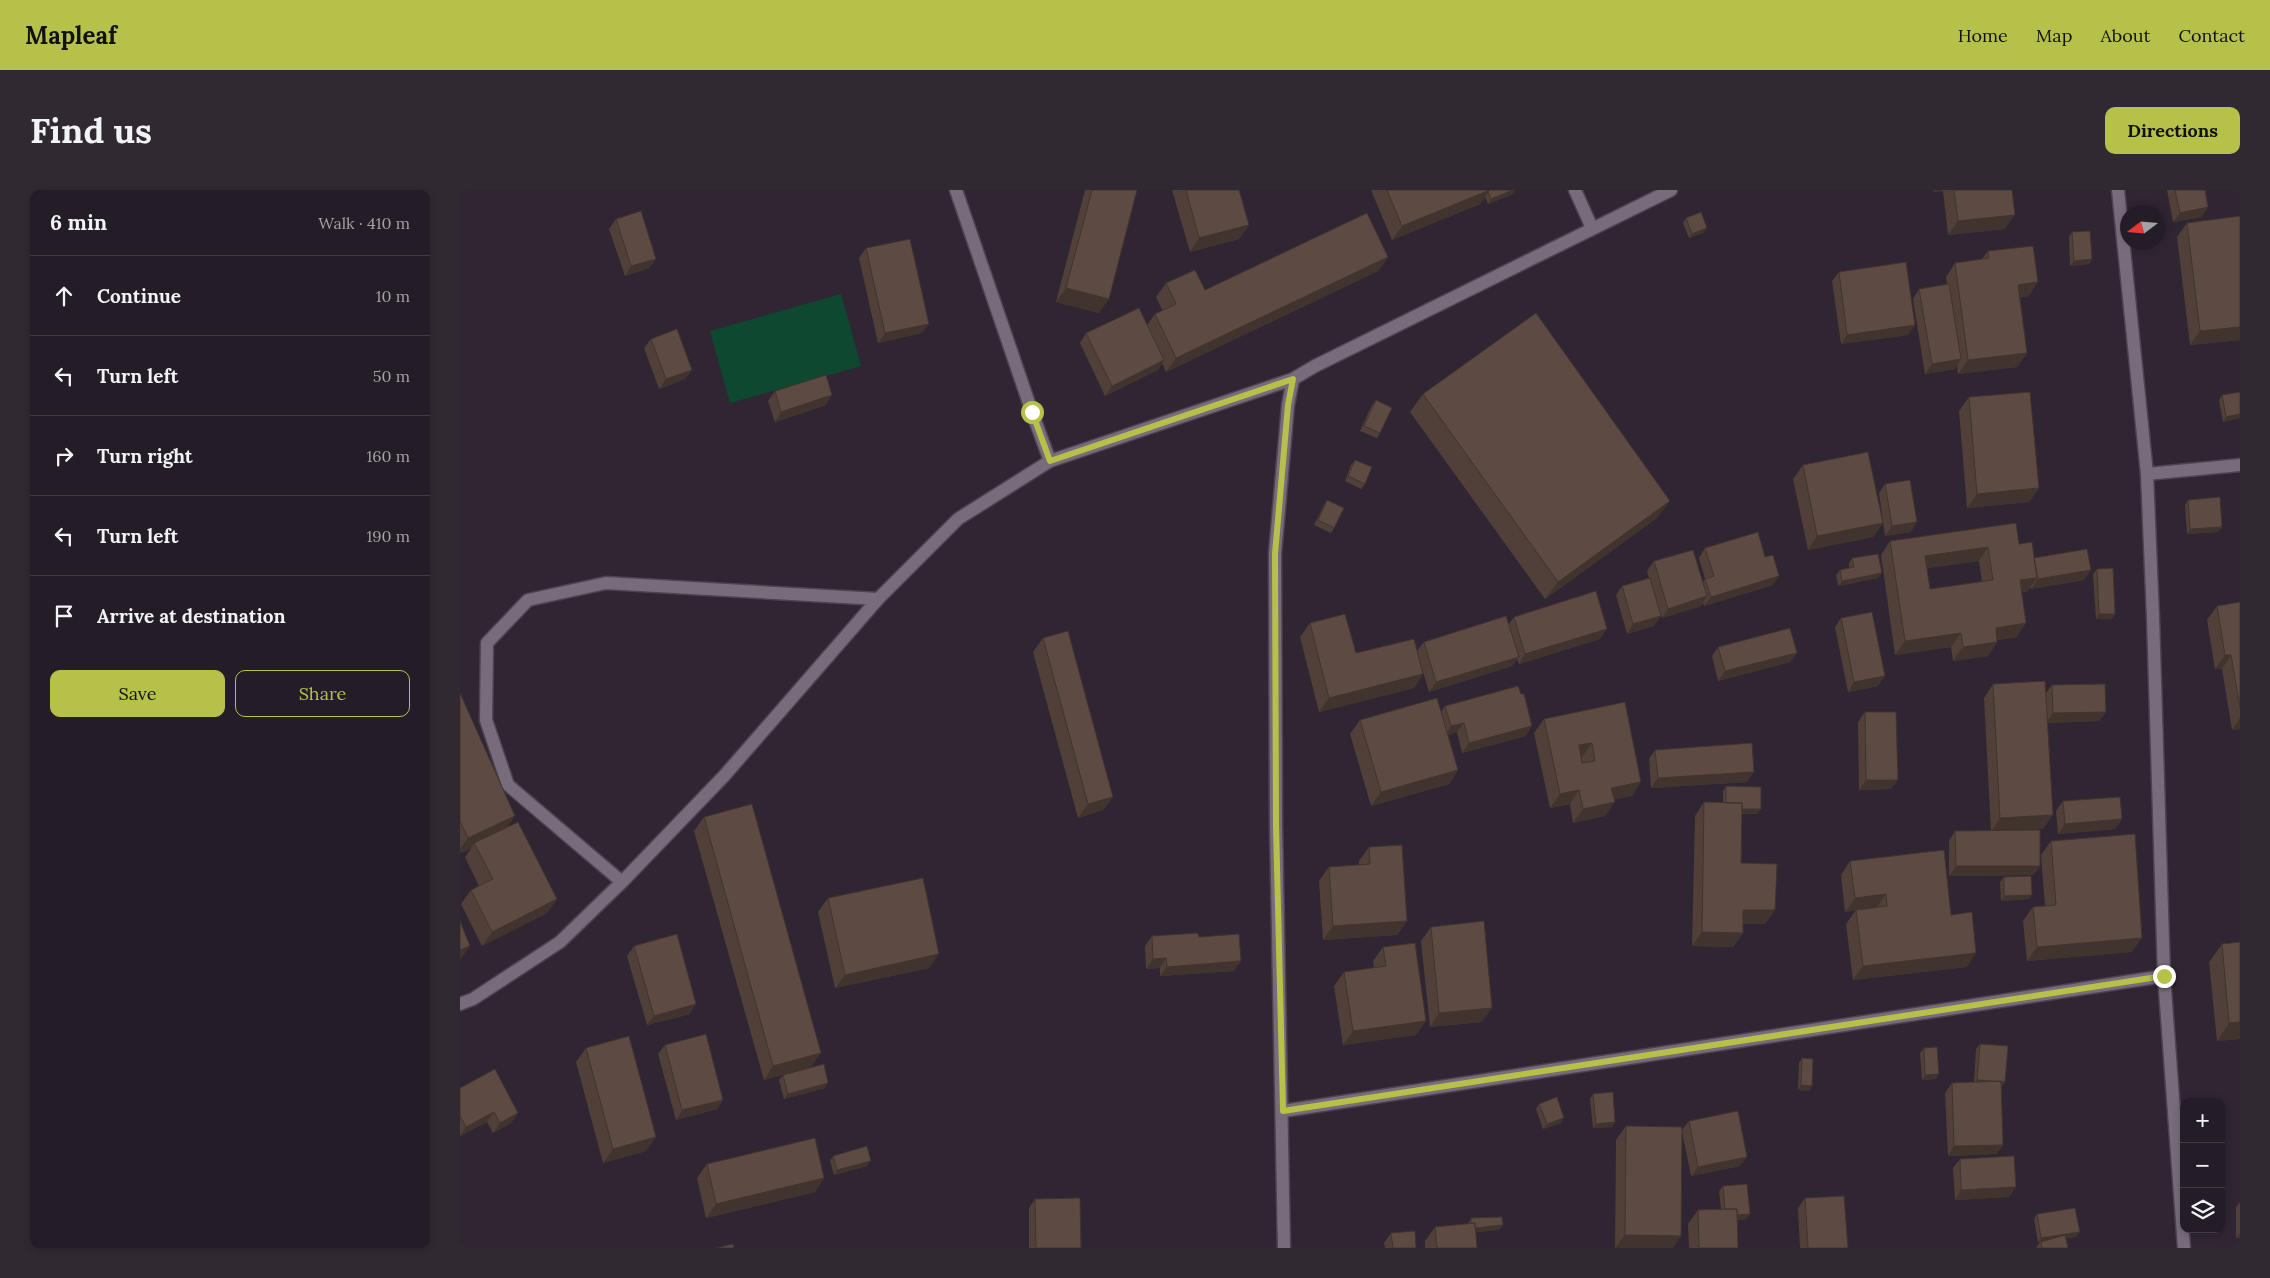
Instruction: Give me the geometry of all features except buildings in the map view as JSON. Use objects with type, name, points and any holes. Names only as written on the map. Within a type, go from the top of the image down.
[{"type":"street","points":[[956,190],[1050,461]]},
{"type":"street","points":[[1575,190],[1592,228]]},
{"type":"street","points":[[460,1004],[473,998],[560,942],[622,882],[724,776],[878,599],[958,519],[1050,461],[1293,379],[1315,366],[1671,190]]},
{"type":"street","points":[[2118,190],[2147,474],[2164,976],[2184,1248]]},
{"type":"street","points":[[1284,1248],[1283,1111],[1276,825],[1275,554],[1288,405],[1293,379]]},
{"type":"street","points":[[2147,474],[2240,464]]},
{"type":"street","points":[[622,882],[508,785],[486,720],[487,643],[528,600],[606,583],[878,599]]},
{"type":"street","points":[[1283,1111],[2164,976]]},
{"type":"green space","points":[[841,294],[861,366],[730,403],[710,331]]},
{"type":"route","points":[[1032,412],[1050,461],[1293,379],[1288,405],[1275,554],[1276,825],[1283,1111],[2164,976]]}]
